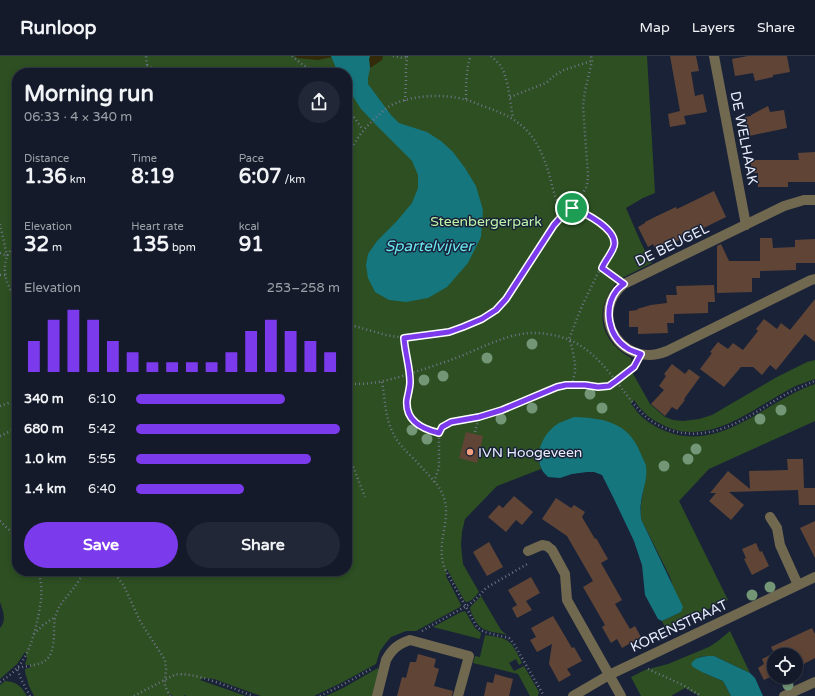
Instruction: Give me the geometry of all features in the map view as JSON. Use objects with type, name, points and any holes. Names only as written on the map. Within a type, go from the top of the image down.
[{"type":"street","name":"DE WELHAAK","points":[[714,56],[746,224]]},
{"type":"street","name":"DE BEUGEL","points":[[815,200],[804,200],[784,206],[624,284],[617,290],[611,302],[609,313],[610,328],[619,342],[633,352],[649,355],[668,351],[815,279]]},
{"type":"street","points":[[770,517],[777,528],[780,545],[798,585]]},
{"type":"street","points":[[528,551],[542,545],[547,546],[552,550],[565,574],[567,600],[621,696]]},
{"type":"street","name":"KORENSTRAAT","points":[[573,696],[609,675],[815,577]]},
{"type":"street","points":[[377,696],[386,660],[396,646],[410,640],[469,656],[458,696]]},
{"type":"street","points":[[784,696],[815,682]]},
{"type":"path","points":[[146,56],[146,68]]},
{"type":"path","points":[[292,56],[309,68]]},
{"type":"path","points":[[393,56],[403,58],[408,57],[404,101]]},
{"type":"path","points":[[466,100],[469,59],[471,56]]},
{"type":"path","points":[[491,56],[496,63],[501,66],[508,86],[513,118]]},
{"type":"path","points":[[352,326],[404,338],[449,332],[482,319],[496,310],[506,299],[554,225],[565,210],[572,208],[578,201],[586,186],[588,176],[583,106],[592,61],[591,56]]},
{"type":"path","points":[[510,97],[546,83],[555,75],[564,70],[591,61]]},
{"type":"path","points":[[147,65],[152,68]]},
{"type":"path","points":[[352,147],[369,123],[388,107],[416,98],[434,96],[466,100],[513,118],[526,128],[536,142],[549,174],[556,197],[560,206],[565,210]]},
{"type":"path","points":[[352,115],[363,130]]},
{"type":"path","points":[[572,208],[585,214],[609,231],[613,237],[614,245],[582,306],[569,339],[572,346],[575,363],[575,372],[572,385]]},
{"type":"path","points":[[0,224],[7,256]]},
{"type":"path","points":[[12,248],[7,256],[5,265],[5,275],[12,292]]},
{"type":"path","points":[[0,253],[7,256]]},
{"type":"path","points":[[602,268],[624,284]]},
{"type":"path","points":[[0,275],[5,275]]},
{"type":"path","points":[[352,384],[382,382],[409,374],[517,334],[543,334],[569,339],[582,346],[593,355],[643,414],[652,421],[672,431],[696,434],[717,430],[728,426],[755,413],[793,390],[815,382]]},
{"type":"path","points":[[404,338],[410,385],[407,399],[407,406],[410,415],[414,421],[423,428],[439,433]]},
{"type":"path","points":[[434,482],[439,467],[439,433],[442,427],[451,422],[479,417],[502,410],[557,387],[566,385],[598,387],[609,386],[634,367],[641,354]]},
{"type":"path","points":[[382,382],[387,416],[395,437],[441,491],[446,508],[446,518],[441,548],[443,565],[477,627],[484,632],[509,638],[544,696]]},
{"type":"path","points":[[0,406],[12,402]]},
{"type":"path","points":[[475,432],[479,417]]},
{"type":"path","points":[[0,436],[12,430]]},
{"type":"path","points":[[352,464],[365,498]]},
{"type":"path","points":[[0,521],[12,533]]},
{"type":"path","points":[[410,640],[432,625],[465,607],[486,588],[532,562]]},
{"type":"path","points":[[0,682],[17,668],[23,661],[28,651],[42,597],[39,576]]},
{"type":"path","points":[[17,668],[38,664],[49,657],[52,651],[56,613],[62,601],[73,589],[82,576]]},
{"type":"path","points":[[117,576],[124,586],[140,621],[165,660],[165,686],[170,696]]},
{"type":"path","points":[[33,634],[55,617]]},
{"type":"path","points":[[320,696],[386,660]]},
{"type":"path","points":[[17,668],[30,696]]},
{"type":"path","points":[[646,668],[683,685],[701,696]]},
{"type":"path","points":[[134,696],[177,674],[186,674],[253,696]]},
{"type":"path","points":[[541,696],[542,692]]},
{"type":"green space","name":"Steenbergerpark","points":[[0,56],[647,56],[655,193],[626,208],[642,245],[652,263],[616,281],[604,304],[602,315],[603,325],[612,343],[631,358],[632,366],[623,373],[626,376],[632,372],[650,404],[665,417],[683,421],[699,419],[712,415],[775,378],[807,362],[815,360],[815,379],[800,384],[732,422],[701,432],[684,432],[667,427],[649,417],[634,400],[631,404],[644,419],[658,428],[678,435],[697,436],[715,433],[732,427],[798,391],[815,384],[815,421],[709,469],[679,501],[728,600],[666,629],[662,621],[681,612],[670,577],[641,519],[641,504],[645,480],[538,458],[541,469],[497,486],[465,519],[461,545],[463,564],[479,592],[475,597],[468,602],[464,600],[447,569],[446,576],[461,605],[460,607],[416,631],[406,631],[391,637],[380,651],[376,664],[314,696],[261,696],[214,679],[204,678],[200,680],[246,696],[172,696],[171,694],[168,696],[34,696],[25,672],[25,669],[31,667],[30,665],[25,664],[27,658],[25,652],[17,664],[0,679],[0,628],[4,619],[0,602]]},
{"type":"green space","points":[[481,596],[501,630],[507,635],[485,630],[475,620],[470,608]]},
{"type":"green space","points":[[465,611],[475,628],[481,633],[480,639],[433,627],[461,612]]},
{"type":"green space","points":[[730,631],[750,673],[714,656],[699,657],[704,673],[723,681],[731,696],[699,696],[685,688],[671,696],[641,696],[631,677],[645,670],[668,664],[709,647]]},
{"type":"green space","points":[[485,635],[506,640],[512,645],[522,663],[519,665],[516,659],[509,663],[514,671],[524,666],[539,692],[538,696],[530,696],[518,674],[473,663],[475,656],[480,657]]},
{"type":"green space","points":[[378,668],[379,670],[372,696],[326,696],[343,688]]},
{"type":"green space","points":[[5,681],[13,682],[18,685],[27,696],[0,696],[0,685]]},
{"type":"sand","points":[[295,56],[332,57],[318,60],[297,58]]},
{"type":"sand","points":[[370,56],[383,56],[382,60],[370,68]]},
{"type":"water","name":"Spartelvijver","points":[[331,56],[370,56],[368,84],[391,115],[399,123],[427,132],[441,141],[453,152],[476,186],[483,210],[481,237],[468,263],[447,287],[428,298],[406,302],[389,300],[375,292],[368,278],[366,265],[368,254],[377,241],[412,203],[418,188],[418,175],[412,161],[361,109],[352,95],[352,68],[336,68]]},
{"type":"water","points":[[574,417],[595,419],[613,424],[629,434],[635,442],[646,466],[646,480],[641,505],[641,519],[683,607],[681,612],[662,621],[658,619],[645,595],[642,565],[634,541],[602,475],[594,472],[587,472],[572,474],[560,478],[548,477],[542,470],[539,450],[545,437],[559,423]]},
{"type":"water","points":[[714,656],[750,673],[755,678],[763,696],[731,696],[723,681],[704,673],[693,667],[691,664],[698,658]]},
{"type":"building","points":[[670,56],[696,56],[699,71],[691,72],[695,96],[703,94],[707,112],[684,116],[686,124],[670,127],[668,114],[680,111]]},
{"type":"building","points":[[748,56],[787,56],[790,72],[773,75],[773,77],[755,81],[753,73],[735,76],[732,59]]},
{"type":"building","points":[[768,106],[770,112],[784,110],[787,128],[749,136],[745,117],[751,116]]},
{"type":"building","points":[[815,152],[815,182],[788,182],[788,187],[758,187],[758,173],[751,173],[751,160],[799,160],[798,153]]},
{"type":"building","points":[[714,191],[726,217],[661,249],[661,252],[657,253],[653,244],[648,247],[638,227],[676,207],[677,209]]},
{"type":"building","points":[[760,238],[772,238],[773,248],[795,247],[795,240],[815,239],[815,263],[796,263],[796,270],[760,271]]},
{"type":"building","points":[[721,244],[729,261],[760,261],[760,278],[752,278],[752,292],[717,293],[717,246]]},
{"type":"building","points":[[714,285],[715,302],[708,302],[708,313],[674,314],[674,323],[667,323],[668,333],[638,334],[638,327],[629,327],[629,311],[638,310],[637,309],[651,305],[667,303],[666,295],[677,295],[676,286]]},
{"type":"building","points":[[815,299],[815,342],[805,334],[776,370],[770,365],[762,375],[753,367],[741,367],[724,387],[700,369],[718,342],[728,349],[733,343],[743,350],[758,331],[756,329],[764,319],[777,329],[781,323],[790,330]]},
{"type":"building","points":[[672,364],[685,374],[689,369],[700,377],[677,410],[672,407],[665,416],[651,404],[664,390],[659,386],[666,376],[664,374]]},
{"type":"building","points":[[466,432],[483,436],[477,463],[459,458]]},
{"type":"building","points":[[787,459],[803,459],[804,488],[815,488],[815,505],[799,505],[798,490],[729,492],[744,505],[731,520],[709,501],[716,493],[710,493],[728,471],[750,489],[749,471],[788,470]]},
{"type":"building","points":[[514,496],[533,512],[522,525],[516,520],[506,532],[488,517],[499,505],[503,508]]},
{"type":"building","points":[[556,498],[571,508],[574,505],[585,512],[582,517],[608,559],[601,563],[622,600],[615,604],[630,629],[635,626],[641,637],[622,648],[617,639],[611,643],[602,627],[605,625],[583,587],[593,581],[567,536],[542,519]]},
{"type":"building","points":[[815,521],[815,558],[800,528]]},
{"type":"building","points":[[489,542],[503,567],[487,576],[473,552]]},
{"type":"building","points":[[756,543],[760,552],[762,551],[769,566],[752,575],[744,559],[746,558],[742,549]]},
{"type":"building","points":[[531,577],[540,593],[526,601],[532,610],[517,618],[512,608],[517,605],[508,590]]},
{"type":"building","points":[[553,616],[572,648],[574,647],[582,661],[567,669],[571,675],[559,682],[549,664],[552,644],[537,652],[530,640],[536,637],[531,628]]},
{"type":"building","points":[[812,628],[815,634],[815,658],[803,664],[803,648],[771,647]]},
{"type":"building","points":[[418,654],[436,659],[434,667],[439,669],[434,686],[453,691],[452,696],[397,696],[402,677],[406,678],[410,662],[416,662]]},
{"type":"building","points":[[767,656],[767,678],[764,680],[758,668],[764,664],[762,659]]},
{"type":"building","points":[[495,674],[513,679],[509,696],[484,696],[487,682],[493,683]]},
{"type":"place","name":"IVN Hoogeveen","points":[[470,452]]},
{"type":"route","points":[[572,208],[601,224],[613,237],[614,245],[602,268],[624,284],[613,296],[609,308],[610,328],[619,342],[626,348],[641,354],[634,367],[609,386],[598,387],[566,385],[552,389],[502,410],[479,417],[451,422],[442,427],[439,433],[423,428],[412,418],[407,408],[410,377],[404,347],[404,338],[449,332],[482,319],[496,310],[506,299],[524,273],[565,210],[572,208]]}]
